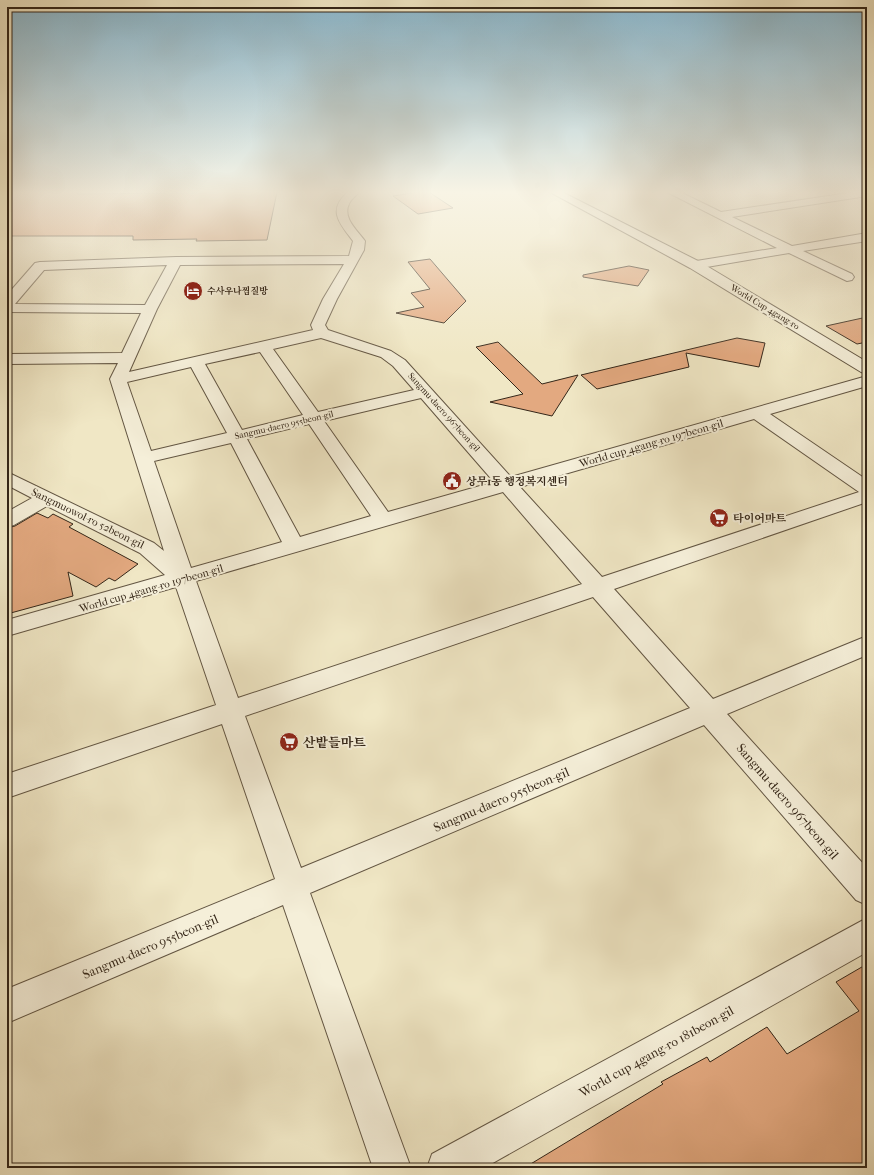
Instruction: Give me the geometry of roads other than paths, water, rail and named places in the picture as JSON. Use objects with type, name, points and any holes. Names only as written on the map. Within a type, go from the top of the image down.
[{"type":"street","points":[[118,379],[322,333],[318,325],[353,260],[358,247]]},
{"type":"street","name":"World Cup 4gang-ro","points":[[660,247],[695,265],[867,369]]},
{"type":"street","points":[[786,247],[847,276]]},
{"type":"street","points":[[695,265],[810,247]]},
{"type":"street","points":[[7,304],[40,266],[176,261],[353,260]]},
{"type":"street","points":[[176,261],[150,309],[118,379],[143,458],[230,711],[392,1168]]},
{"type":"street","points":[[7,308],[150,309]]},
{"type":"street","name":"Sangmu-daero 967beon-gil","points":[[322,333],[386,354],[399,362],[509,484],[867,890]]},
{"type":"street","points":[[264,347],[384,520]]},
{"type":"street","points":[[7,359],[128,358]]},
{"type":"street","points":[[196,362],[237,436],[294,546]]},
{"type":"street","name":"World cup 4gang-ro 197beon-gil","points":[[7,628],[867,381]]},
{"type":"street","name":"Sangmu-daero 955beon-gil","points":[[143,458],[425,392]]},
{"type":"street","points":[[757,413],[867,489]]},
{"type":"street","name":"Sangmuowol-ro 52beon-gil","points":[[7,478],[147,548],[184,578]]},
{"type":"street","points":[[7,786],[867,496]]},
{"type":"street","points":[[7,521],[46,498]]},
{"type":"street","points":[[709,711],[867,645]]},
{"type":"street","name":"Sangmu-daero 955beon-gil","points":[[7,1006],[709,711]]},
{"type":"street","name":"World cup 4gang-ro 181beon-gil","points":[[446,1168],[867,934]]},
{"type":"place","name":"수사우나찜질방","points":[[193,291]]},
{"type":"place","name":"상무1동 행정복지센터","points":[[452,481]]},
{"type":"place","name":"타이어마트","points":[[719,518]]},
{"type":"place","name":"산밭들마트","points":[[289,742]]}]
